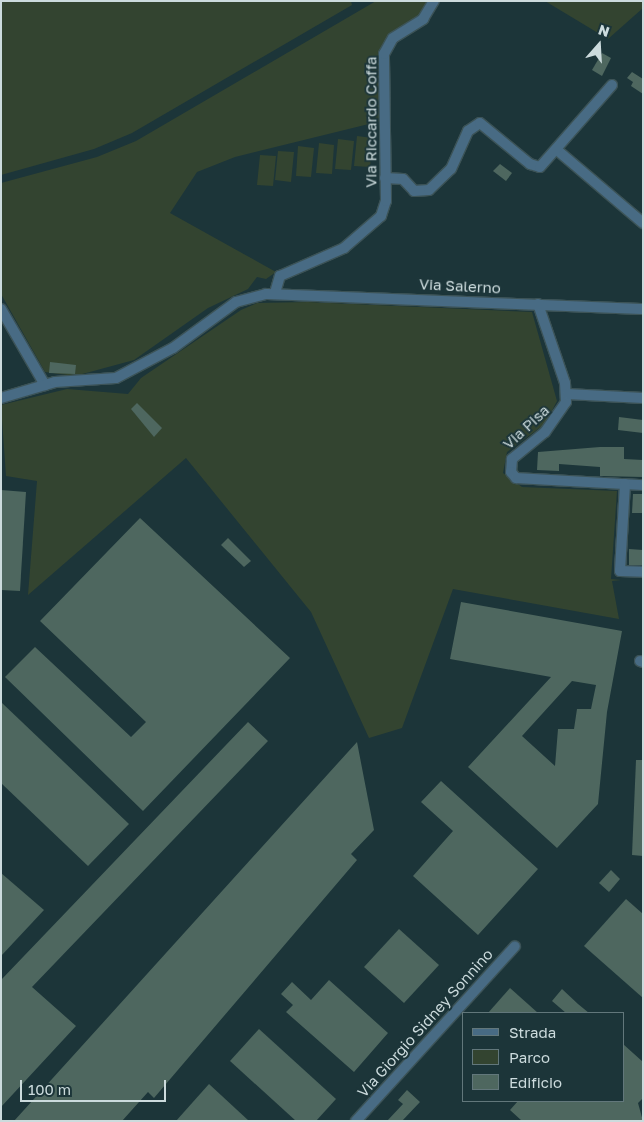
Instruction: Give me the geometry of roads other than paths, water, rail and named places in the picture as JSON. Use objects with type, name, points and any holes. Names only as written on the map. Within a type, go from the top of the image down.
[{"type":"street","name":"Via Riccardo Coffa","points":[[276,293],[280,276],[329,256],[371,228],[386,201],[384,54],[393,38],[423,19],[434,1]]},
{"type":"street","points":[[385,178],[403,179],[414,191],[429,190],[452,170],[468,131],[480,123],[534,166],[546,163],[612,85]]},
{"type":"street","points":[[557,150],[643,223]]},
{"type":"street","points":[[1,398],[45,385],[116,378],[173,348],[236,302],[276,293]]},
{"type":"street","name":"Via Salerno","points":[[276,293],[643,309]]},
{"type":"street","points":[[538,304],[567,394],[643,398]]},
{"type":"street","points":[[1,309],[45,385]]},
{"type":"street","name":"Via Pisa","points":[[567,394],[562,413],[512,459],[511,472],[516,478],[643,485]]},
{"type":"street","points":[[624,484],[620,571],[643,572]]},
{"type":"street","name":"Via Giorgio Sidney Sonnino","points":[[356,1121],[516,946]]}]
